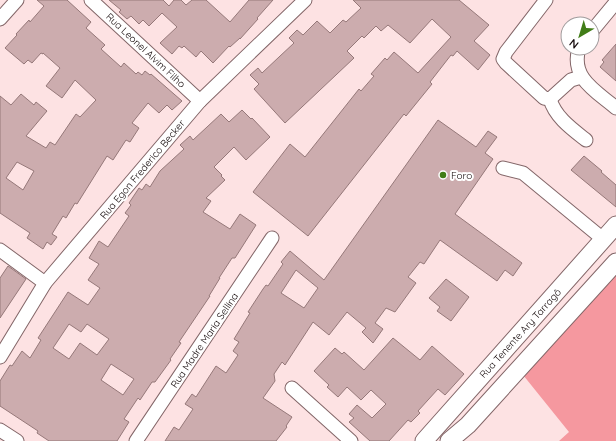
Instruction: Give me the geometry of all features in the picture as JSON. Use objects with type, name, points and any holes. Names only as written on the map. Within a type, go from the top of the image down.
[{"type":"main road","name":"Rua Tenente Ary Tarragô","points":[[424,441],[616,225]]},
{"type":"main road","points":[[449,441],[465,428],[616,262]]},
{"type":"main road","points":[[449,413],[448,419],[454,428],[465,428]]},
{"type":"street","points":[[0,19],[17,0]]},
{"type":"street","name":"Rua Leonel Alvim Filho","points":[[91,0],[200,101]]},
{"type":"street","name":"Rua Egon Frederico Becker","points":[[0,357],[45,284],[200,101],[305,0]]},
{"type":"street","points":[[546,0],[506,52],[503,59],[544,98],[550,100]]},
{"type":"street","points":[[600,21],[616,2]]},
{"type":"street","points":[[577,56],[581,78],[616,108]]},
{"type":"street","points":[[550,100],[571,80],[581,78]]},
{"type":"street","points":[[550,100],[552,108],[564,121],[586,140]]},
{"type":"street","points":[[503,168],[523,173],[603,239]]},
{"type":"street","name":"Rua Madre Maria Sellina","points":[[136,441],[272,238]]},
{"type":"street","points":[[0,250],[45,284]]},
{"type":"street","points":[[292,388],[351,441]]},
{"type":"street","points":[[0,430],[17,441]]},
{"type":"shaded area","points":[[616,255],[616,441],[559,441],[569,432],[515,365]]},
{"type":"building","points":[[37,0],[67,0],[91,22],[86,28],[105,45],[101,49],[121,67],[124,63],[136,74],[138,72],[142,75],[145,71],[150,75],[151,74],[182,101],[172,110],[167,105],[159,113],[148,103],[132,123],[139,128],[130,142],[126,140],[113,160],[107,156],[77,204],[75,203],[66,218],[63,216],[52,234],[57,237],[51,245],[47,242],[43,249],[27,238],[30,233],[0,213],[0,96],[11,105],[21,94],[34,105],[36,102],[47,111],[26,136],[46,148],[50,142],[55,145],[76,114],[80,117],[96,100],[75,80],[62,98],[46,86],[60,68],[43,53],[41,53],[32,63],[28,60],[24,64],[5,48],[29,20],[30,22],[44,6]],"holes":[[[17,162],[34,171],[23,190],[6,178]]]},
{"type":"building","points":[[109,0],[163,0],[169,6],[174,0],[181,0],[186,5],[192,0],[206,0],[230,22],[249,0],[273,0],[240,39],[230,47],[229,46],[213,63],[201,51],[196,57],[184,46],[182,48],[179,46],[172,54],[160,43],[177,27],[162,13],[149,26],[143,20],[139,24],[131,16],[127,19],[119,12],[121,10]]},
{"type":"building","points":[[353,0],[459,0],[489,25],[474,41],[490,55],[478,70],[457,51],[453,56],[451,55],[430,82],[432,84],[406,116],[404,114],[308,236],[253,192],[290,144],[305,157],[359,89],[361,91],[374,76],[371,74],[385,58],[387,60],[394,52],[418,73],[451,37],[432,19],[410,43],[388,25],[381,31],[376,26],[364,38],[362,36],[347,51],[354,58],[285,123],[254,89],[259,84],[250,75],[258,68],[262,73],[294,43],[289,38],[297,30],[303,35],[317,21],[330,33],[343,20],[346,22],[361,8]]},
{"type":"building","points":[[616,44],[616,81],[600,67],[604,62],[602,60]]},
{"type":"building","points":[[242,110],[270,137],[246,160],[234,147],[214,167],[225,180],[206,198],[211,201],[203,212],[230,229],[240,214],[256,225],[235,258],[232,258],[219,278],[210,296],[179,342],[181,343],[170,359],[171,360],[155,382],[152,382],[140,400],[138,398],[124,419],[129,422],[117,441],[49,441],[37,433],[38,431],[0,406],[0,381],[10,365],[12,366],[22,351],[30,358],[41,340],[38,338],[68,292],[88,305],[100,288],[88,280],[99,264],[89,258],[99,241],[108,247],[129,216],[125,213],[131,205],[129,203],[139,188],[142,190],[146,184],[150,187],[160,171],[184,149],[180,145],[190,136],[193,140],[221,114],[229,122]],"holes":[[[69,324],[81,332],[87,324],[109,339],[97,355],[80,343],[69,359],[53,348]],[[111,364],[134,379],[123,395],[101,380]]]},
{"type":"building","points":[[438,120],[476,147],[488,131],[497,137],[485,153],[493,159],[455,214],[522,263],[513,276],[505,270],[497,281],[440,240],[424,264],[420,262],[408,277],[416,283],[395,312],[386,308],[375,323],[383,329],[373,343],[362,332],[366,328],[347,312],[329,335],[313,322],[285,365],[282,362],[274,374],[275,381],[263,398],[292,417],[286,426],[287,427],[276,441],[165,441],[174,427],[179,430],[193,409],[185,404],[192,394],[196,397],[216,366],[226,373],[238,355],[233,351],[239,342],[234,339],[250,313],[248,312],[266,285],[268,286],[283,264],[281,262],[290,251],[324,280]],"holes":[[[296,270],[318,288],[304,308],[281,293]]]},
{"type":"building","points":[[584,156],[616,185],[616,207],[571,170]]},
{"type":"building","points":[[8,266],[26,279],[0,318],[0,278]]},
{"type":"building","points":[[446,279],[469,297],[451,321],[437,311],[440,307],[429,298]]},
{"type":"building","points":[[393,338],[420,360],[432,346],[464,374],[445,395],[438,389],[418,411],[420,413],[411,422],[408,420],[389,441],[370,441],[349,422],[354,418],[349,414],[357,405],[372,418],[386,404],[371,390],[361,400],[347,387],[338,397],[327,387],[329,385],[314,371],[335,348],[342,354],[344,352],[364,370]]},
{"type":"place","name":"Foro","points":[[443,175]]}]
